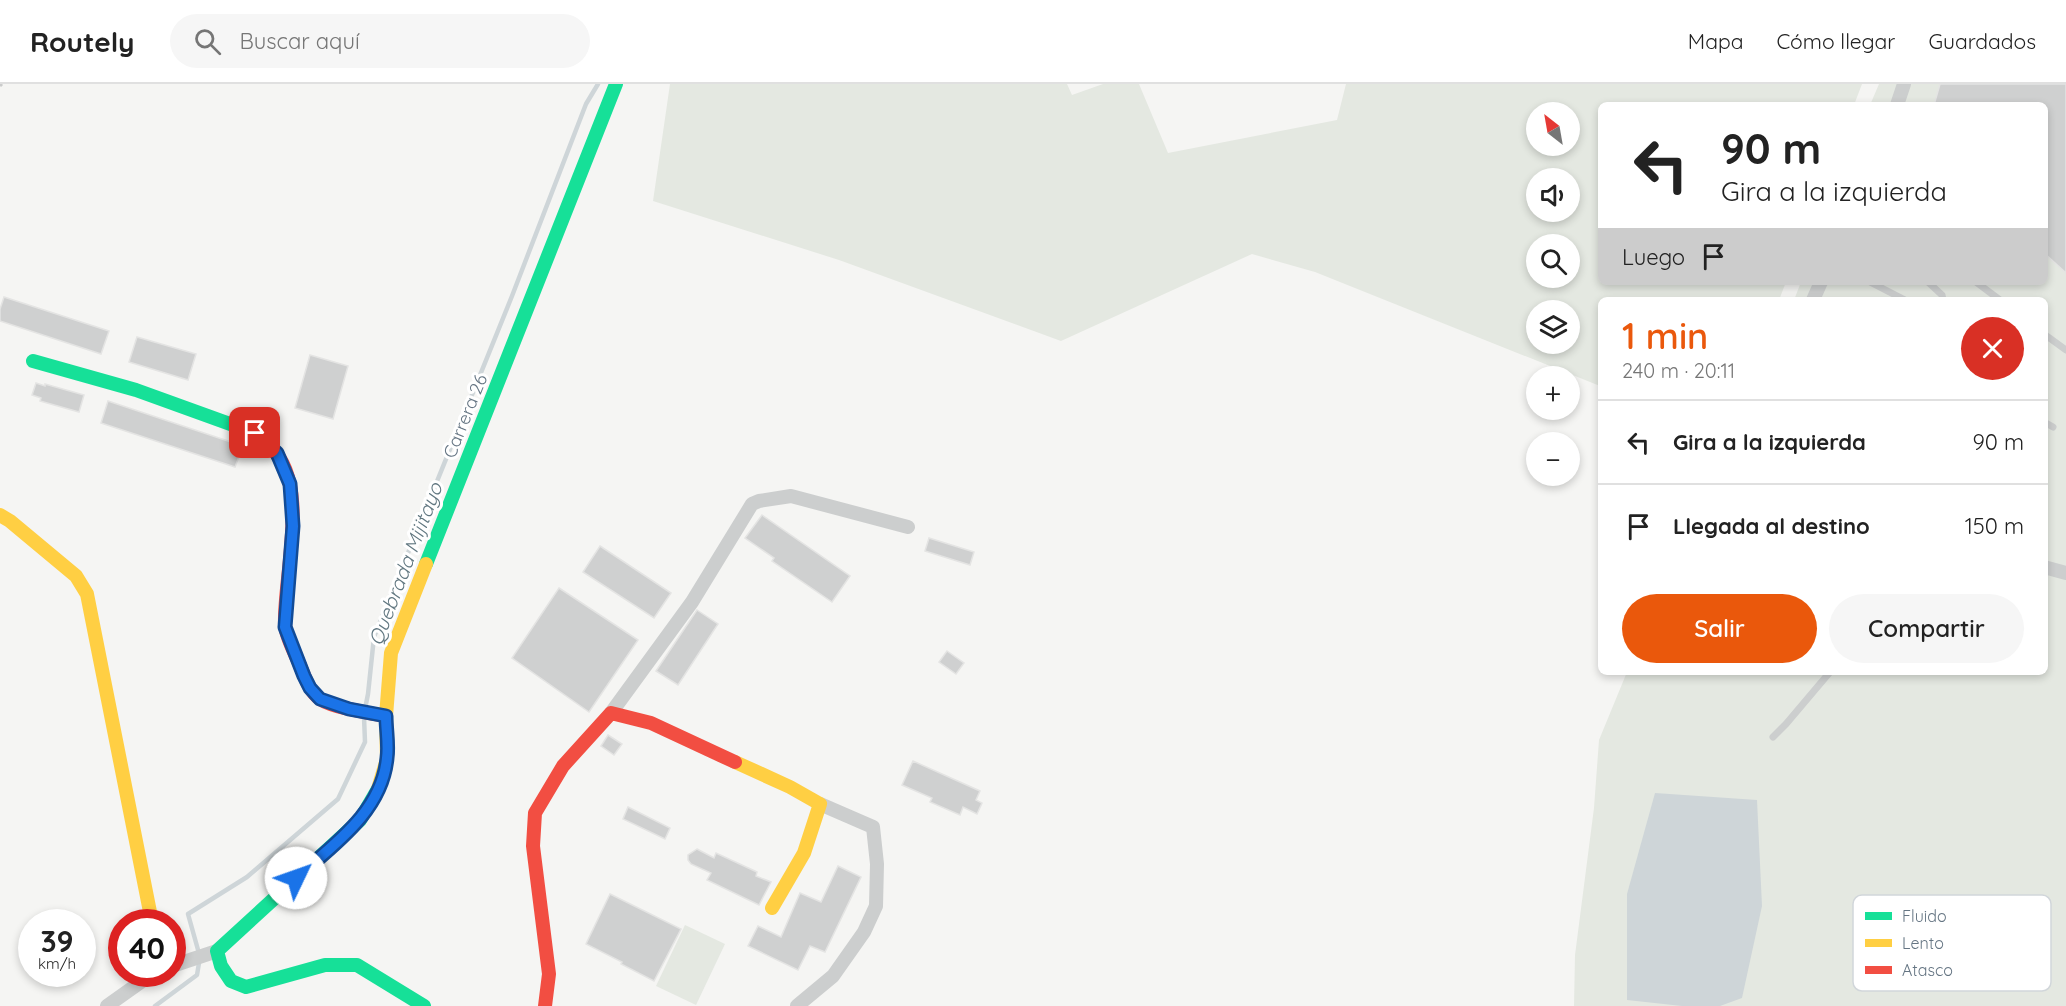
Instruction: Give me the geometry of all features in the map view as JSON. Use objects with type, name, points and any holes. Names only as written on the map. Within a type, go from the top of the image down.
[{"type":"street","name":"Carrera 26","points":[[217,951],[360,820],[377,794],[387,759],[386,716],[391,653],[616,84]]},
{"type":"street","points":[[1898,102],[1904,84]]},
{"type":"street","points":[[33,361],[136,390],[255,433],[277,453],[290,484],[293,526],[285,627],[310,688],[320,699],[349,709],[386,716]]},
{"type":"street","points":[[545,1006],[549,975],[533,846],[535,813],[563,766],[611,713],[692,602],[752,504],[791,496],[908,527]]},
{"type":"street","points":[[0,515],[76,576],[87,594],[149,909]]},
{"type":"street","points":[[2048,568],[2066,573]]},
{"type":"street","points":[[611,713],[651,723],[873,828],[877,864],[876,906],[864,932],[833,976],[797,1006]]},
{"type":"street","points":[[772,908],[804,853],[820,804]]},
{"type":"street","points":[[186,961],[217,951],[221,966],[231,981],[246,987],[325,965],[357,965],[424,1006]]},
{"type":"street","points":[[107,1006],[134,987]]},
{"type":"lane","points":[[1876,285],[1899,297]]},
{"type":"lane","points":[[1931,285],[1942,297]]},
{"type":"lane","points":[[1980,285],[1996,297]]},
{"type":"lane","points":[[2048,337],[2066,350]]},
{"type":"lane","points":[[2048,424],[2053,427]]},
{"type":"lane","points":[[1773,737],[1827,675]]},
{"type":"shaded area","points":[[670,84],[1067,84],[1072,95],[1103,84],[1139,84],[1168,153],[1337,120],[1346,84],[1862,84],[1855,102],[1598,102],[1598,285],[1785,285],[1780,297],[1598,297],[1598,385],[1580,378],[1580,366],[1550,366],[1315,272],[1252,254],[1061,341],[839,260],[653,201]]},
{"type":"shaded area","points":[[1879,84],[2066,84],[2066,1006],[1574,1006],[1575,955],[1594,808],[1599,740],[1626,675],[2048,675],[2048,297],[1795,297],[1800,285],[2048,285],[2048,102],[1871,102]]},
{"type":"shaded area","points":[[1655,793],[1757,800],[1762,906],[1742,998],[1720,1006],[1682,1006],[1627,1000],[1627,894]]},
{"type":"shaded area","points":[[685,925],[725,944],[696,1005],[656,986]]},
{"type":"building","points":[[1940,84],[2066,84],[2066,273],[2048,257],[2048,102],[1935,102]]},
{"type":"building","points":[[4,297],[109,331],[101,354],[0,321],[0,309]]},
{"type":"building","points":[[137,337],[196,354],[188,380],[129,362]]},
{"type":"building","points":[[310,355],[348,366],[333,419],[295,408]]},
{"type":"building","points":[[36,383],[84,395],[79,412],[40,401],[41,398],[32,395]]},
{"type":"building","points":[[108,401],[243,446],[235,467],[101,423]]},
{"type":"building","points":[[762,515],[850,576],[832,602],[772,561],[774,558],[745,538]]},
{"type":"building","points":[[929,538],[974,552],[970,565],[925,551]]},
{"type":"building","points":[[600,546],[671,593],[654,618],[583,572]]},
{"type":"building","points":[[559,588],[638,640],[589,712],[512,658]]},
{"type":"building","points":[[697,610],[718,624],[678,685],[656,671]]},
{"type":"building","points":[[947,651],[964,663],[956,674],[939,662]]},
{"type":"building","points":[[608,735],[622,744],[614,755],[601,746]]},
{"type":"building","points":[[913,761],[980,791],[976,800],[982,803],[977,814],[963,807],[960,815],[930,802],[932,798],[902,785]]},
{"type":"building","points":[[628,807],[670,828],[665,839],[623,819]]},
{"type":"building","points":[[697,849],[714,858],[716,853],[757,872],[756,876],[771,882],[759,905],[707,880],[711,873],[691,864],[688,860],[688,855]]},
{"type":"building","points":[[838,866],[861,877],[825,952],[810,946],[798,970],[748,946],[758,926],[781,937],[800,893],[821,902]]},
{"type":"building","points":[[610,894],[681,929],[654,981],[586,944]]},
{"type":"waterway","name":"Quebrada Mijitayo","points":[[365,709],[374,637],[512,296],[586,104],[598,84]]},
{"type":"waterway","name":"Quebrada Mijitayo","points":[[155,1006],[197,975],[200,957],[188,914],[247,877],[338,799],[365,742],[364,717]]},
{"type":"traffic: fast","points":[[426,564],[616,84]]},
{"type":"traffic: fast","points":[[33,361],[136,390],[255,433],[271,448]]},
{"type":"traffic: fast","points":[[378,789],[360,820],[217,951],[221,966],[231,981],[246,987],[325,965],[357,965],[424,1006]]},
{"type":"traffic: slow","points":[[0,515],[76,576],[87,594],[149,909]]},
{"type":"traffic: slow","points":[[378,789],[387,759],[386,716],[391,653],[426,564]]},
{"type":"traffic: slow","points":[[735,762],[790,787],[820,804],[804,853],[772,908]]},
{"type":"traffic: jam","points":[[271,448],[283,464],[290,484],[292,507],[285,625],[308,685],[313,693],[326,702],[343,708],[386,716]]},
{"type":"traffic: jam","points":[[545,1006],[549,974],[533,846],[535,813],[563,766],[611,713],[651,723],[735,762]]},
{"type":"route","points":[[255,433],[277,453],[290,484],[293,526],[285,627],[304,676],[310,688],[320,699],[349,709],[386,716],[387,759],[377,794],[360,820],[296,878]]}]
